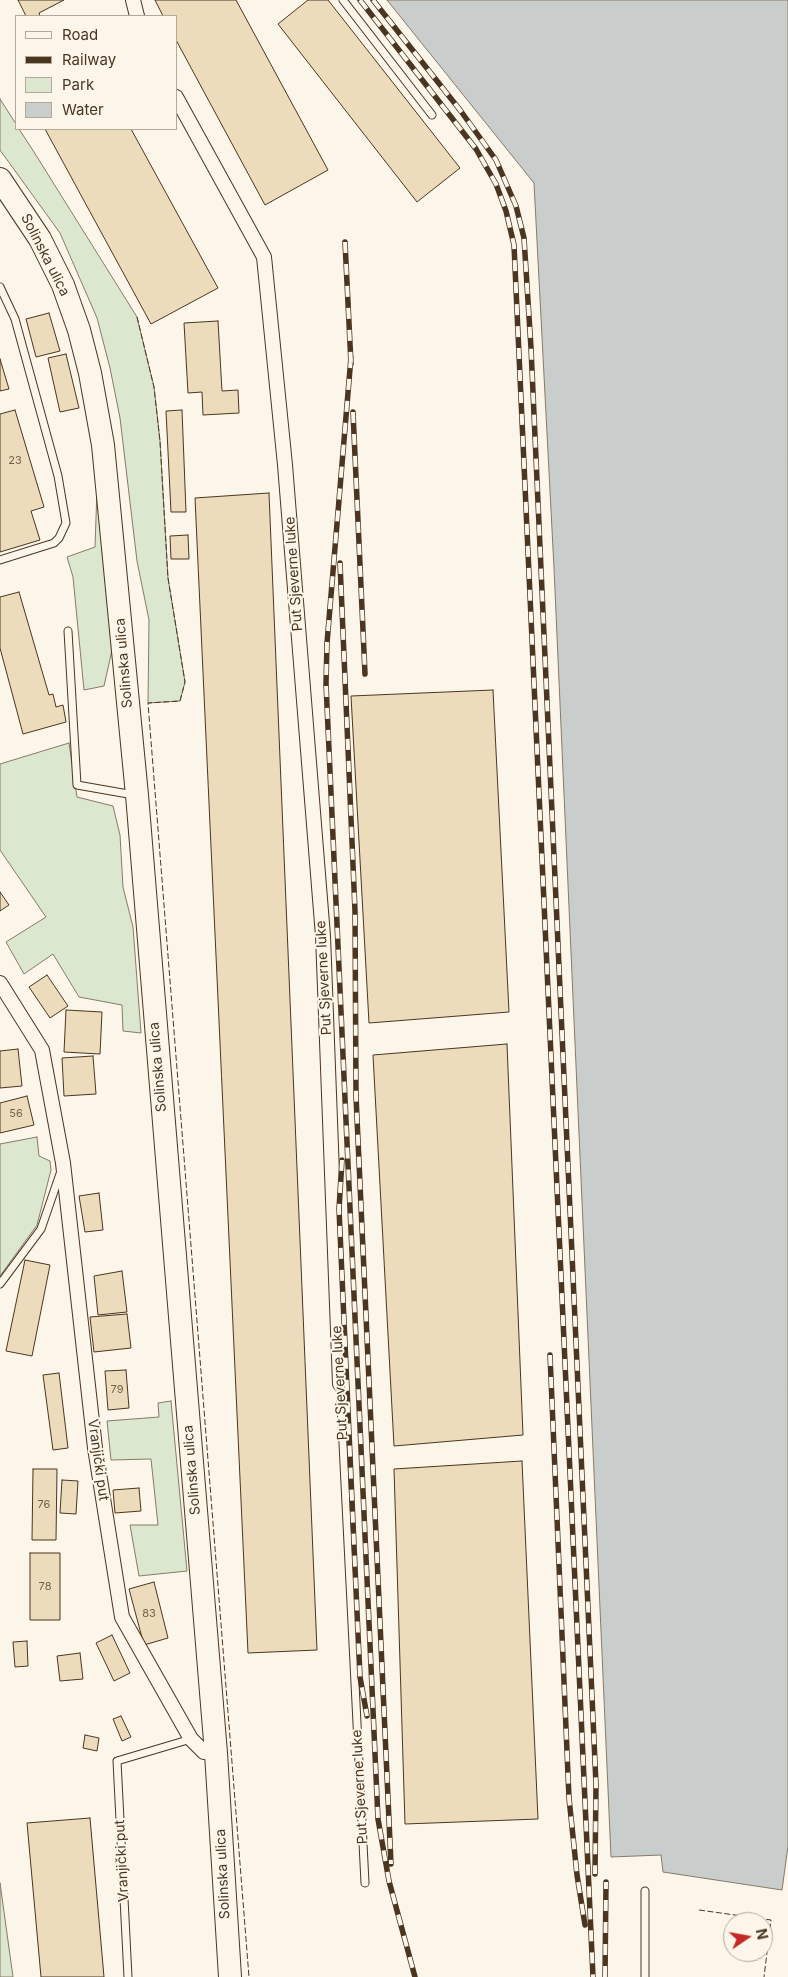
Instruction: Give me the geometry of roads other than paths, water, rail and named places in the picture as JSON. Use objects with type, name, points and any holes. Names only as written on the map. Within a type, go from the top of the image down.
[{"type":"main road","name":"Solinska ulica","points":[[0,179],[40,239],[63,285],[79,330],[90,373],[103,445],[137,796],[216,1753],[230,1977]]},
{"type":"street","points":[[133,0],[136,15]]},
{"type":"street","name":"Put Sjeverne luke","points":[[178,101],[264,257],[286,465],[323,936],[340,1384]]},
{"type":"street","name":"Vranjički put","points":[[0,983],[42,1050],[64,1163],[95,1448],[122,1617],[191,1739],[204,1752],[216,1753]]},
{"type":"lane","points":[[343,0],[432,115]]},
{"type":"lane","points":[[0,287],[15,319],[58,476],[66,523],[59,538],[54,543],[0,560]]},
{"type":"lane","points":[[68,631],[77,785],[137,796]]},
{"type":"lane","points":[[0,1284],[41,1228],[64,1163]]},
{"type":"lane","name":"Put Sjeverne luke","points":[[340,1384],[365,1883]]},
{"type":"lane","name":"Vranjički put","points":[[128,1977],[117,1762],[191,1739]]},
{"type":"lane","points":[[644,1977],[645,1891]]},
{"type":"water","points":[[387,0],[788,0],[788,1846],[782,1890],[663,1872],[661,1855],[611,1857],[554,568],[534,183]]},
{"type":"railway","points":[[360,0],[476,149],[496,184],[506,211],[514,245],[593,1977]]},
{"type":"railway","points":[[373,0],[460,110],[496,160],[516,206],[524,238],[531,348],[596,1784],[595,1874]]},
{"type":"railway","points":[[345,242],[351,364]]},
{"type":"railway","points":[[351,357],[327,643],[326,684],[378,1819],[389,1881],[415,1977]]},
{"type":"railway","points":[[353,412],[365,674]]},
{"type":"railway","points":[[340,563],[355,911],[356,1096],[391,1864]]},
{"type":"railway","points":[[342,1160],[339,1209],[358,1634],[360,1677],[367,1716]]},
{"type":"railway","points":[[550,1355],[569,1798],[577,1875],[585,1925]]},
{"type":"railway","points":[[605,1977],[606,1882]]}]
